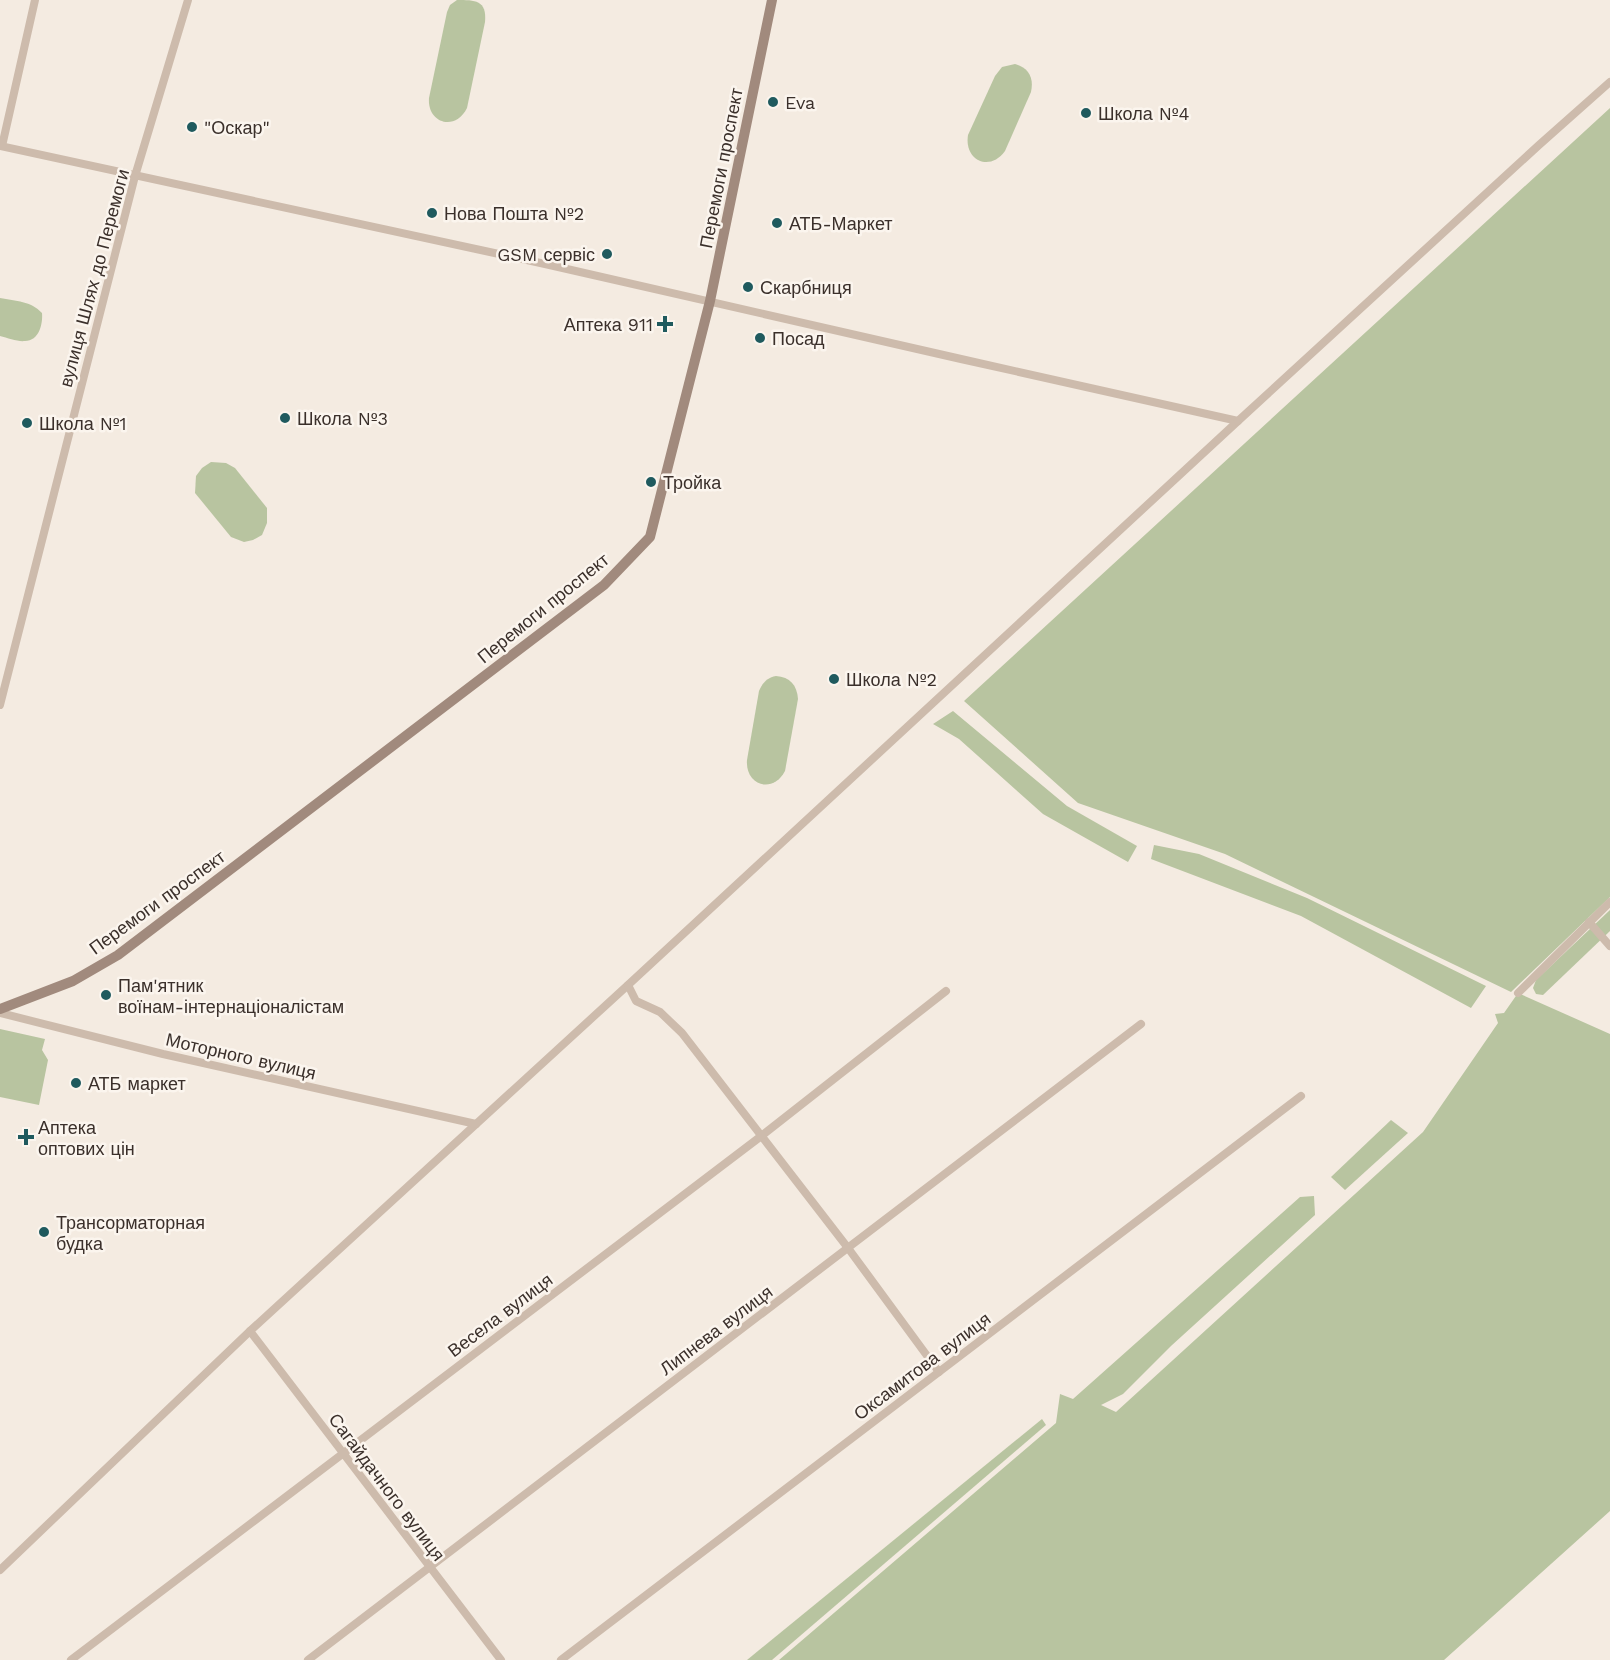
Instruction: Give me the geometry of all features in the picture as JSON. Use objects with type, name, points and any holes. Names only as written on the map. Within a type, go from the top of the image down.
[{"type":"street","points":[[35,0],[2,133],[1,146],[545,264],[1238,421]]},
{"type":"street","name":"вулиця Шлях до Перемоги","points":[[0,705],[135,176],[188,0]]},
{"type":"street","name":"Перемоги проспект","points":[[0,1011],[73,981],[118,955],[604,585],[650,537],[710,301],[772,0]]},
{"type":"street","points":[[0,1570],[250,1331],[1238,421],[1610,82]]},
{"type":"street","points":[[1518,993],[1610,902]]},
{"type":"street","points":[[1589,922],[1610,946]]},
{"type":"street","points":[[628,985],[636,1001],[660,1012],[682,1033],[760,1137],[848,1248],[939,1371]]},
{"type":"street","name":"Весела вулиця","points":[[71,1660],[760,1137],[946,991]]},
{"type":"street","name":"Моторного вулиця","points":[[0,1011],[163,1054],[476,1124]]},
{"type":"street","name":"Липнева вулиця","points":[[308,1660],[1141,1024]]},
{"type":"street","name":"Оксамитова вулиця","points":[[561,1660],[1301,1096]]},
{"type":"street","name":"Сагайдачного вулиця","points":[[250,1331],[501,1660]]},
{"type":"green space","points":[[457,0],[474,1],[482,5],[485,22],[467,108],[456,120],[449,122],[437,118],[432,113],[429,98],[447,12],[450,5]]},
{"type":"green space","points":[[1015,64],[1024,68],[1029,74],[1032,82],[1031,92],[1005,151],[992,161],[979,161],[970,151],[968,135],[995,76],[1002,67]]},
{"type":"green space","points":[[1610,108],[1610,897],[1511,992],[1225,854],[1078,803],[964,701]]},
{"type":"green space","points":[[0,298],[28,304],[42,313],[41,327],[34,338],[22,341],[0,336]]},
{"type":"green space","points":[[211,462],[226,463],[235,468],[267,508],[267,523],[262,535],[244,542],[231,537],[195,493],[196,476]]},
{"type":"green space","points":[[776,676],[792,683],[798,699],[785,771],[774,783],[761,784],[750,776],[747,760],[759,691],[766,681]]},
{"type":"green space","points":[[953,711],[1067,806],[1137,846],[1128,862],[1043,814],[959,739],[933,724]]},
{"type":"green space","points":[[1154,845],[1199,854],[1307,898],[1486,986],[1471,1008],[1301,916],[1151,859]]},
{"type":"green space","points":[[1610,910],[1610,931],[1543,995],[1536,994],[1533,988],[1536,980]]},
{"type":"green space","points":[[1518,993],[1610,1034],[1610,1511],[1444,1660],[779,1660],[1056,1423],[1060,1394],[1073,1399],[1300,1197],[1314,1196],[1315,1215],[1171,1346],[1123,1394],[1101,1405],[1116,1412],[1423,1132],[1498,1023],[1495,1014],[1504,1013]]},
{"type":"green space","points":[[0,1029],[45,1039],[42,1050],[48,1060],[39,1105],[0,1097]]},
{"type":"green space","points":[[1391,1120],[1408,1133],[1345,1190],[1331,1177]]},
{"type":"green space","points":[[1042,1419],[1046,1425],[772,1660],[747,1660]]},
{"type":"place","name":"Eva","points":[[773,102]]},
{"type":"place","name":"Школа №4","points":[[1086,113]]},
{"type":"place","name":"\"Оскар\"","points":[[192,127]]},
{"type":"place","name":"Нова Пошта №2","points":[[432,213]]},
{"type":"place","name":"АТБ-Маркет","points":[[777,223]]},
{"type":"place","name":"GSM сервіс","points":[[607,254]]},
{"type":"place","name":"Скарбниця","points":[[748,287]]},
{"type":"place","name":"Аптека 911","points":[[665,324]]},
{"type":"place","name":"Посад","points":[[760,338]]},
{"type":"place","name":"Школа №3","points":[[285,418]]},
{"type":"place","name":"Школа №1","points":[[27,423]]},
{"type":"place","name":"Тройка","points":[[651,482]]},
{"type":"place","name":"Школа №2","points":[[834,679]]},
{"type":"place","name":"Пам'ятник воїнам-інтернаціоналістам","points":[[106,995]]},
{"type":"place","name":"АТБ маркет","points":[[76,1083]]},
{"type":"place","name":"Аптека оптових цін","points":[[26,1137]]},
{"type":"place","name":"Трансорматорная будка","points":[[44,1232]]}]
